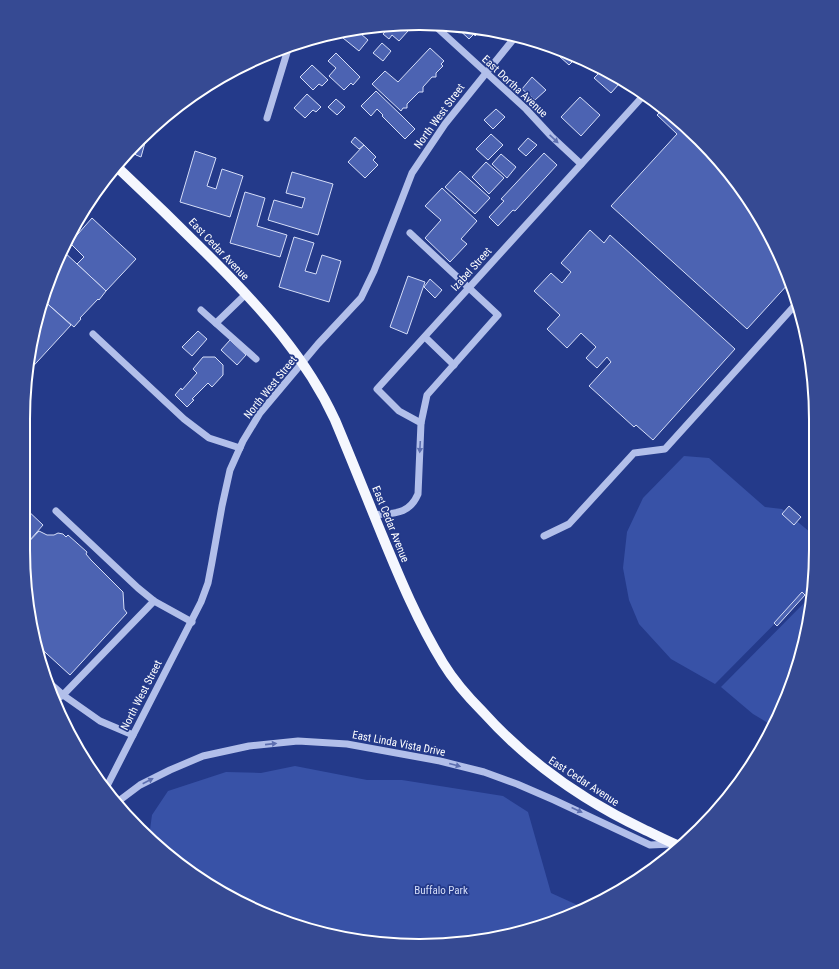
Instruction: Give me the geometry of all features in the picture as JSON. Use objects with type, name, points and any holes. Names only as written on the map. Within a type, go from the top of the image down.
[{"type":"main road","name":"East Cedar Avenue","points":[[121,170],[177,223],[246,294],[303,363],[326,399],[408,598],[424,630],[444,664],[466,695],[518,748],[540,767],[569,788],[621,818],[674,843]]},
{"type":"street","name":"East Dortha Avenue","points":[[440,31],[526,110],[550,136],[582,164]]},
{"type":"street","name":"North West Street","points":[[108,784],[201,602],[208,583],[230,470],[240,448],[260,413],[318,344],[361,298],[374,271],[412,173],[445,124],[512,41]]},
{"type":"street","points":[[267,118],[287,54]]},
{"type":"street","name":"Izabel Street","points":[[421,423],[399,410],[377,389],[640,99]]},
{"type":"street","points":[[374,515],[397,513],[411,506],[418,494],[421,423],[426,395],[498,315],[410,233]]},
{"type":"street","points":[[216,323],[246,294]]},
{"type":"street","points":[[544,536],[569,524],[634,453],[664,449],[793,309]]},
{"type":"street","points":[[201,310],[256,359]]},
{"type":"street","points":[[93,334],[184,419],[209,438],[240,448]]},
{"type":"street","points":[[425,337],[454,365]]},
{"type":"street","points":[[56,511],[138,588],[154,601],[192,622]]},
{"type":"street","points":[[59,697],[154,601]]},
{"type":"street","points":[[56,689],[100,721],[133,736]]},
{"type":"street","name":"East Linda Vista Drive","points":[[121,799],[140,785],[203,756],[248,746],[298,741],[347,744],[440,761],[484,772],[554,800],[650,845],[673,845]]},
{"type":"green space","points":[[684,456],[709,458],[765,507],[782,509],[809,531],[807,591],[715,684],[671,659],[639,624],[629,600],[623,568],[627,532],[643,498]]},
{"type":"green space","points":[[806,601],[796,650],[779,699],[768,723],[753,714],[721,687]]},
{"type":"green space","name":"Buffalo Park","points":[[295,766],[367,780],[402,780],[503,796],[528,812],[551,893],[578,905],[520,926],[470,936],[420,939],[369,936],[344,932],[294,918],[247,899],[225,887],[182,859],[150,830],[152,815],[168,791],[226,772],[261,773]]},
{"type":"building","points":[[408,31],[399,41],[392,35],[389,39],[383,34],[385,32]]},
{"type":"building","points":[[462,32],[477,34],[475,36],[474,34],[469,39]]},
{"type":"building","points":[[361,34],[368,40],[359,51],[343,38]]},
{"type":"building","points":[[382,43],[391,51],[383,61],[373,53]]},
{"type":"building","points":[[430,48],[444,61],[441,64],[443,66],[436,73],[436,77],[432,77],[423,87],[423,92],[419,92],[407,104],[407,108],[403,108],[401,111],[372,84],[385,71],[398,82]]},
{"type":"building","points":[[336,53],[360,77],[353,85],[351,83],[344,90],[329,76],[336,68],[328,61]]},
{"type":"building","points":[[559,56],[572,62],[569,65]]},
{"type":"building","points":[[312,65],[328,80],[322,86],[319,84],[313,90],[300,77]]},
{"type":"building","points":[[598,74],[618,85],[611,93],[594,78]]},
{"type":"building","points":[[532,77],[546,90],[535,100],[522,89]]},
{"type":"building","points":[[376,91],[415,129],[405,139],[377,109],[371,116],[361,106]]},
{"type":"building","points":[[307,94],[321,107],[316,112],[313,110],[305,118],[294,108]]},
{"type":"building","points":[[580,97],[600,115],[581,136],[561,117]]},
{"type":"building","points":[[336,99],[345,107],[337,115],[328,107]]},
{"type":"building","points":[[496,109],[505,117],[493,129],[484,120]]},
{"type":"building","points":[[660,112],[695,144],[729,182],[757,225],[779,270],[785,287],[747,329],[611,206],[677,134],[657,115]]},
{"type":"building","points":[[491,134],[503,145],[488,160],[476,149]]},
{"type":"building","points":[[355,137],[364,145],[359,149],[351,142]]},
{"type":"building","points":[[528,138],[537,145],[526,156],[518,149]]},
{"type":"building","points":[[145,143],[141,157],[135,154]]},
{"type":"building","points":[[364,145],[376,157],[373,160],[378,165],[365,178],[348,162]]},
{"type":"building","points":[[195,151],[216,158],[207,186],[216,189],[222,169],[243,176],[230,217],[180,202]]},
{"type":"building","points":[[544,153],[557,165],[515,211],[513,210],[498,226],[489,217],[504,201],[501,199]]},
{"type":"building","points":[[501,154],[516,167],[507,178],[492,164]]},
{"type":"building","points":[[486,162],[504,178],[489,194],[472,177]]},
{"type":"building","points":[[460,171],[490,198],[475,214],[445,187]]},
{"type":"building","points":[[292,172],[333,184],[318,235],[268,220],[274,200],[302,208],[305,198],[286,193]]},
{"type":"building","points":[[442,188],[477,221],[461,239],[467,244],[450,262],[425,238],[441,220],[425,206]]},
{"type":"building","points":[[245,192],[265,198],[257,226],[287,235],[280,257],[230,243]]},
{"type":"building","points":[[92,218],[136,259],[106,291],[77,264],[84,257],[71,244],[76,236]]},
{"type":"building","points":[[590,230],[604,243],[610,235],[735,349],[653,440],[636,425],[634,427],[589,386],[611,362],[607,357],[597,368],[586,358],[596,347],[581,333],[567,348],[547,329],[560,315],[534,291],[551,273],[562,283],[571,272],[561,263]]},
{"type":"building","points":[[294,237],[314,243],[305,271],[316,274],[322,255],[341,261],[329,302],[279,287]]},
{"type":"building","points":[[67,254],[106,291],[99,300],[98,299],[80,318],[81,319],[74,327],[48,304]]},
{"type":"building","points":[[408,276],[425,282],[407,334],[390,327]]},
{"type":"building","points":[[430,279],[442,290],[435,298],[424,287]]},
{"type":"building","points":[[48,304],[71,325],[34,366],[37,344]]},
{"type":"building","points":[[198,331],[207,339],[192,356],[182,347]]},
{"type":"building","points":[[230,340],[246,355],[237,365],[221,350]]},
{"type":"building","points":[[203,357],[215,357],[223,365],[223,375],[212,387],[208,383],[192,399],[194,400],[187,407],[175,395],[181,388],[182,390],[197,373],[193,369]]},
{"type":"building","points":[[789,506],[801,517],[794,525],[782,514]]},
{"type":"building","points":[[30,513],[43,525],[30,540]]},
{"type":"building","points":[[39,531],[47,535],[54,535],[58,533],[63,534],[66,537],[68,535],[87,552],[86,554],[91,560],[123,592],[124,609],[127,613],[70,675],[43,650],[33,600],[30,541]]},
{"type":"building","points":[[802,592],[805,595],[777,626],[774,623]]}]
